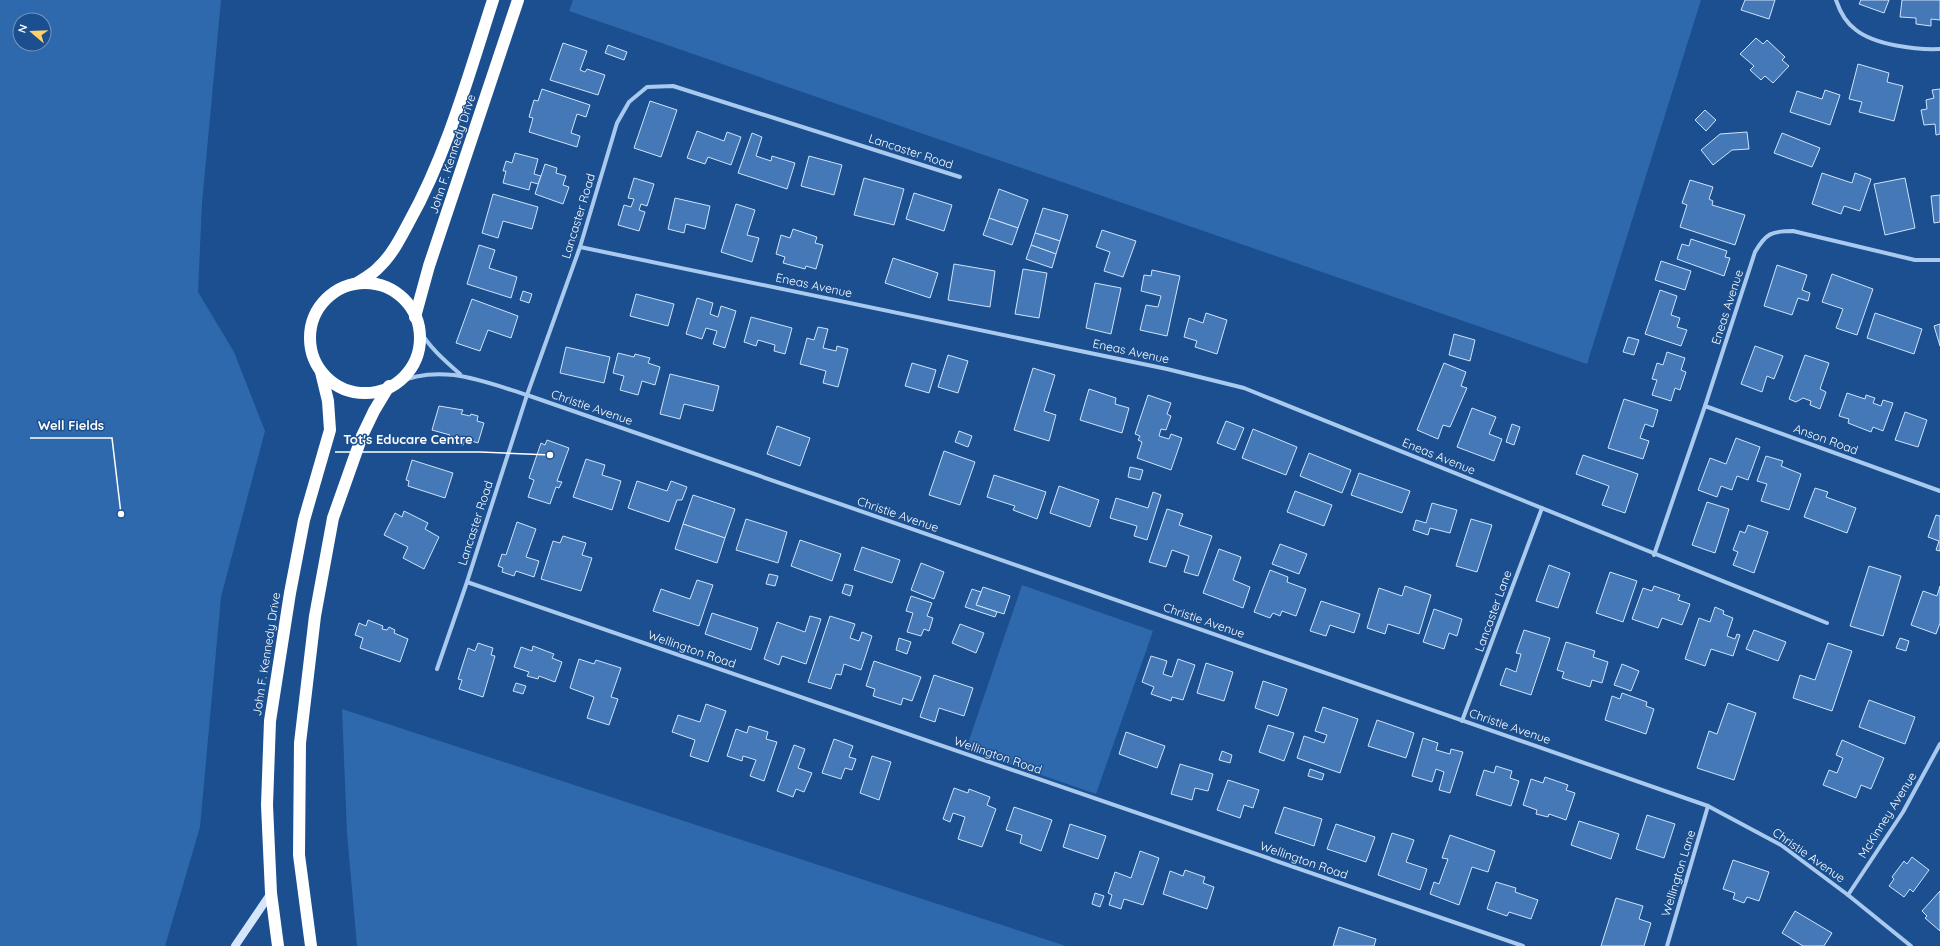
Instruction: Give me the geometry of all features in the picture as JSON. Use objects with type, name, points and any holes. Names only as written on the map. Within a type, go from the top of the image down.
[{"type":"highway","name":"John F. Kennedy Drive","points":[[278,946],[271,893],[267,805],[270,721],[290,593],[304,520],[330,430],[328,401],[321,372],[311,348],[310,340],[313,320],[320,306],[330,296],[341,288],[357,283],[373,274],[386,259],[400,238],[426,188],[446,140],[493,0]]},
{"type":"highway","name":"John F. Kennedy Drive","points":[[312,946],[299,855],[300,743],[315,616],[333,518],[362,436],[374,411],[392,385],[408,370],[416,357],[419,338],[417,323],[429,266],[518,0]]},
{"type":"highway","name":"John F. Kennedy Drive","points":[[357,283],[375,284],[391,290],[405,301],[417,323]]},
{"type":"highway","name":"John F. Kennedy Drive","points":[[321,372],[334,383],[350,391],[368,392],[392,385]]},
{"type":"street","points":[[1836,0],[1840,12],[1846,21],[1857,31],[1871,38],[1909,47],[1940,49]]},
{"type":"street","name":"Lancaster Road","points":[[437,670],[527,395],[580,247],[617,123],[629,102],[647,87],[673,86],[960,177]]},
{"type":"street","name":"Eneas Avenue","points":[[1654,555],[1705,406],[1755,252],[1763,239],[1776,231],[1794,231],[1915,260],[1940,260]]},
{"type":"street","name":"Eneas Avenue","points":[[580,247],[1167,368],[1244,388],[1542,508],[1654,555],[1827,623]]},
{"type":"street","name":"Christie Avenue","points":[[417,323],[425,340],[434,351],[460,374]]},
{"type":"street","name":"Christie Avenue","points":[[392,385],[411,376],[460,374],[527,395],[1708,806],[1781,844],[1848,895],[1911,946]]},
{"type":"street","name":"Anson Road","points":[[1705,406],[1940,491]]},
{"type":"street","name":"Lancaster Lane","points":[[1462,721],[1542,508]]},
{"type":"street","name":"Wellington Road","points":[[467,582],[1523,946]]},
{"type":"street","name":"McKinney Avenue","points":[[1848,895],[1903,812],[1940,744]]},
{"type":"street","name":"Wellington Lane","points":[[1667,946],[1708,806]]},
{"type":"street","points":[[235,946],[271,893]]},
{"type":"shaded area","points":[[0,0],[221,0],[202,203],[198,292],[234,352],[265,431],[221,597],[200,827],[165,946],[0,946]]},
{"type":"shaded area","points":[[573,0],[1701,0],[1587,364],[569,11]]},
{"type":"shaded area","points":[[1022,585],[1153,631],[1096,794],[966,749]]},
{"type":"shaded area","points":[[342,709],[1066,946],[357,946],[347,833]]},
{"type":"building","points":[[1745,0],[1775,0],[1769,19],[1741,10]]},
{"type":"building","points":[[1861,0],[1889,0],[1884,13],[1859,4]]},
{"type":"building","points":[[1902,0],[1940,0],[1940,20],[1931,19],[1931,26],[1916,24],[1916,18],[1900,17]]},
{"type":"building","points":[[1756,38],[1763,44],[1767,40],[1785,57],[1782,60],[1789,66],[1773,83],[1765,76],[1761,80],[1750,70],[1754,66],[1740,54]]},
{"type":"building","points":[[563,43],[587,51],[580,70],[585,72],[587,69],[605,75],[598,95],[550,80]]},
{"type":"building","points":[[608,45],[627,52],[624,60],[605,53]]},
{"type":"building","points":[[1858,64],[1889,73],[1887,82],[1903,86],[1894,121],[1859,112],[1862,102],[1849,99]]},
{"type":"building","points":[[542,89],[590,105],[586,117],[577,114],[571,133],[580,136],[577,147],[529,132],[533,118],[529,117],[534,100],[538,101]]},
{"type":"building","points":[[1940,89],[1940,134],[1936,135],[1935,124],[1924,125],[1921,110],[1927,109],[1926,100],[1934,98],[1932,90]]},
{"type":"building","points":[[1825,90],[1840,95],[1830,125],[1790,112],[1797,91],[1822,99]]},
{"type":"building","points":[[650,101],[677,110],[661,157],[634,148]]},
{"type":"building","points":[[1705,110],[1716,120],[1706,131],[1695,120]]},
{"type":"building","points":[[697,131],[724,141],[727,132],[741,137],[731,165],[708,157],[705,164],[687,158]]},
{"type":"building","points":[[1747,132],[1749,149],[1732,150],[1713,165],[1701,150],[1720,134]]},
{"type":"building","points":[[752,133],[762,137],[756,156],[771,161],[772,156],[795,163],[787,189],[738,173]]},
{"type":"building","points":[[1782,133],[1820,148],[1812,167],[1774,153]]},
{"type":"building","points":[[515,153],[538,159],[534,174],[541,176],[538,184],[531,182],[529,190],[503,183],[506,171],[503,171],[506,161],[512,163]]},
{"type":"building","points":[[809,156],[842,165],[834,195],[801,186]]},
{"type":"building","points":[[545,164],[557,168],[556,173],[566,176],[563,185],[569,187],[563,204],[535,194]]},
{"type":"building","points":[[1822,173],[1852,183],[1855,173],[1871,179],[1860,211],[1844,206],[1841,214],[1812,204]]},
{"type":"building","points":[[634,178],[654,184],[647,206],[641,204],[639,210],[645,212],[639,231],[618,225],[624,205],[631,207],[634,199],[628,198]]},
{"type":"building","points":[[864,178],[904,189],[894,225],[854,215]]},
{"type":"building","points":[[1905,178],[1915,228],[1885,235],[1874,184]]},
{"type":"building","points":[[1690,180],[1713,187],[1709,199],[1713,201],[1712,205],[1745,215],[1735,245],[1680,227],[1687,205],[1682,203]]},
{"type":"building","points":[[999,189],[1028,200],[1018,228],[989,218]]},
{"type":"building","points":[[914,193],[952,205],[944,231],[906,219]]},
{"type":"building","points":[[493,194],[538,207],[532,229],[503,221],[498,238],[482,233]]},
{"type":"building","points":[[1940,195],[1940,222],[1934,223],[1931,196]]},
{"type":"building","points":[[675,198],[710,206],[705,229],[686,224],[684,233],[668,229]]},
{"type":"building","points":[[736,204],[755,210],[747,235],[759,238],[752,262],[721,252]]},
{"type":"building","points":[[1043,208],[1068,215],[1060,241],[1035,233]]},
{"type":"building","points":[[989,218],[1018,228],[1012,245],[983,235]]},
{"type":"building","points":[[793,229],[817,237],[815,243],[823,245],[816,269],[806,266],[805,269],[783,263],[785,257],[776,254],[781,235],[790,238]]},
{"type":"building","points":[[1102,230],[1136,241],[1123,277],[1104,271],[1110,252],[1096,247]]},
{"type":"building","points":[[1035,233],[1060,241],[1056,254],[1031,245]]},
{"type":"building","points":[[1691,239],[1727,251],[1725,257],[1730,258],[1724,276],[1677,259],[1682,244],[1689,246]]},
{"type":"building","points":[[479,245],[495,250],[489,268],[517,277],[511,298],[467,284]]},
{"type":"building","points":[[1031,245],[1056,254],[1052,268],[1026,259]]},
{"type":"building","points":[[893,258],[938,273],[930,298],[885,283]]},
{"type":"building","points":[[1661,261],[1691,271],[1685,290],[1655,280]]},
{"type":"building","points":[[954,264],[995,271],[990,307],[948,300]]},
{"type":"building","points":[[1777,265],[1807,275],[1802,290],[1810,293],[1808,301],[1798,298],[1792,315],[1764,306]]},
{"type":"building","points":[[1023,269],[1047,273],[1039,318],[1015,314]]},
{"type":"building","points":[[1152,270],[1180,276],[1167,336],[1140,330],[1146,305],[1158,307],[1161,296],[1141,291],[1144,275],[1151,276]]},
{"type":"building","points":[[1832,274],[1873,289],[1857,335],[1836,328],[1843,309],[1822,302]]},
{"type":"building","points":[[1095,283],[1121,288],[1111,334],[1086,328]]},
{"type":"building","points":[[1660,290],[1677,296],[1671,315],[1680,318],[1677,327],[1687,330],[1681,346],[1645,334]]},
{"type":"building","points":[[523,291],[532,294],[529,303],[520,300]]},
{"type":"building","points":[[636,294],[674,304],[668,326],[630,316]]},
{"type":"building","points":[[697,298],[713,303],[710,314],[718,317],[721,306],[736,311],[725,348],[713,344],[717,331],[706,328],[702,339],[686,334]]},
{"type":"building","points":[[472,299],[518,316],[511,338],[488,330],[480,351],[456,343]]},
{"type":"building","points":[[1206,313],[1227,320],[1217,354],[1195,347],[1197,341],[1184,337],[1189,318],[1203,323]]},
{"type":"building","points":[[1875,313],[1922,329],[1914,354],[1867,338]]},
{"type":"building","points":[[751,317],[792,328],[785,354],[774,351],[775,345],[758,340],[756,346],[744,342]]},
{"type":"building","points":[[1940,324],[1940,346],[1934,326]]},
{"type":"building","points":[[818,327],[828,329],[823,348],[836,351],[837,346],[848,349],[838,387],[823,383],[826,371],[800,364],[807,338],[814,340]]},
{"type":"building","points":[[1454,334],[1475,340],[1470,361],[1449,355]]},
{"type":"building","points":[[1628,337],[1639,340],[1634,355],[1623,352]]},
{"type":"building","points":[[1755,346],[1783,356],[1774,379],[1767,376],[1762,392],[1741,384]]},
{"type":"building","points":[[566,347],[610,357],[604,383],[560,373]]},
{"type":"building","points":[[1667,352],[1685,358],[1681,370],[1686,372],[1680,390],[1675,388],[1671,401],[1652,395],[1657,380],[1652,379],[1657,363],[1663,365]]},
{"type":"building","points":[[618,353],[634,357],[635,354],[650,358],[648,363],[660,367],[655,385],[642,381],[638,395],[620,390],[624,376],[613,373]]},
{"type":"building","points":[[948,355],[968,361],[958,393],[938,387]]},
{"type":"building","points":[[1805,355],[1829,363],[1820,389],[1826,392],[1820,409],[1810,405],[1811,401],[1803,398],[1796,402],[1789,399]]},
{"type":"building","points":[[912,363],[936,370],[929,393],[905,386]]},
{"type":"building","points":[[1444,363],[1466,372],[1461,386],[1467,388],[1450,427],[1443,425],[1438,439],[1417,430]]},
{"type":"building","points":[[1033,368],[1055,375],[1044,411],[1056,415],[1049,441],[1014,430]]},
{"type":"building","points":[[670,374],[719,386],[713,411],[684,404],[680,419],[660,414]]},
{"type":"building","points":[[1089,389],[1116,398],[1115,404],[1129,408],[1122,433],[1080,420]]},
{"type":"building","points":[[1847,393],[1865,399],[1866,395],[1875,398],[1873,403],[1881,406],[1883,400],[1893,403],[1883,431],[1873,427],[1871,432],[1848,423],[1849,419],[1839,416]]},
{"type":"building","points":[[1148,395],[1171,403],[1167,414],[1171,416],[1166,430],[1161,429],[1159,436],[1169,439],[1171,434],[1182,438],[1171,470],[1137,458],[1142,442],[1138,440],[1140,436],[1135,434]]},
{"type":"building","points":[[1624,399],[1658,410],[1653,427],[1645,424],[1640,438],[1649,441],[1643,459],[1608,448]]},
{"type":"building","points":[[439,406],[463,410],[461,414],[478,416],[477,421],[484,423],[478,443],[465,439],[463,445],[448,441],[450,435],[432,430]]},
{"type":"building","points":[[1472,408],[1496,417],[1489,434],[1502,439],[1494,461],[1457,447]]},
{"type":"building","points":[[1905,412],[1927,420],[1918,447],[1895,440]]},
{"type":"building","points":[[1226,421],[1244,428],[1235,450],[1217,443]]},
{"type":"building","points":[[1512,424],[1520,427],[1514,445],[1506,442]]},
{"type":"building","points":[[777,426],[810,438],[800,466],[767,454]]},
{"type":"building","points":[[1253,429],[1297,447],[1286,475],[1242,458]]},
{"type":"building","points":[[959,431],[972,436],[968,447],[955,442]]},
{"type":"building","points":[[1736,438],[1760,447],[1748,480],[1737,476],[1732,490],[1721,486],[1717,497],[1698,490],[1710,458],[1726,464]]},
{"type":"building","points":[[547,440],[569,448],[557,481],[562,482],[559,488],[556,487],[550,504],[528,497],[534,480],[529,478],[541,443],[545,445]]},
{"type":"building","points":[[944,451],[975,462],[960,505],[929,495]]},
{"type":"building","points":[[1309,453],[1351,470],[1342,493],[1300,476]]},
{"type":"building","points":[[1583,455],[1638,474],[1625,513],[1602,505],[1609,486],[1576,474]]},
{"type":"building","points":[[1766,456],[1783,461],[1781,466],[1801,474],[1789,510],[1761,501],[1767,484],[1757,481]]},
{"type":"building","points":[[586,459],[605,465],[602,475],[621,481],[612,510],[573,497]]},
{"type":"building","points":[[412,460],[453,473],[445,498],[408,486],[409,481],[406,480]]},
{"type":"building","points":[[1130,467],[1143,470],[1140,480],[1128,477]]},
{"type":"building","points":[[1359,473],[1410,491],[1402,513],[1351,495]]},
{"type":"building","points":[[994,475],[1046,492],[1037,519],[1013,510],[1015,506],[987,497]]},
{"type":"building","points":[[637,481],[667,491],[671,481],[687,487],[682,500],[677,500],[669,522],[628,508]]},
{"type":"building","points":[[1059,486],[1099,500],[1090,527],[1050,513]]},
{"type":"building","points":[[1815,488],[1828,492],[1826,497],[1856,508],[1847,533],[1804,517]]},
{"type":"building","points":[[1295,491],[1332,505],[1324,526],[1287,512]]},
{"type":"building","points":[[1153,492],[1161,495],[1147,540],[1134,536],[1137,526],[1110,518],[1116,498],[1148,508]]},
{"type":"building","points":[[693,495],[735,509],[725,538],[683,524]]},
{"type":"building","points":[[1707,502],[1729,509],[1715,553],[1692,545]]},
{"type":"building","points":[[1432,503],[1457,510],[1450,533],[1430,528],[1428,535],[1413,530],[1416,520],[1426,523]]},
{"type":"building","points":[[1167,509],[1183,514],[1179,525],[1212,536],[1198,576],[1184,572],[1189,556],[1172,550],[1166,567],[1149,562]]},
{"type":"building","points":[[404,511],[428,523],[425,529],[439,537],[424,569],[403,558],[408,547],[384,535],[395,513],[402,517]]},
{"type":"building","points":[[1936,515],[1940,516],[1940,551],[1936,550],[1939,541],[1928,537]]},
{"type":"building","points":[[746,519],[787,532],[778,563],[736,550]]},
{"type":"building","points":[[1471,519],[1492,525],[1477,572],[1456,566]]},
{"type":"building","points":[[517,522],[536,529],[526,557],[539,561],[534,577],[516,571],[514,576],[502,572],[503,568],[498,566],[502,554],[506,555]]},
{"type":"building","points":[[683,524],[725,538],[717,563],[675,549]]},
{"type":"building","points":[[1748,525],[1768,532],[1754,573],[1733,565],[1738,552],[1733,550],[1740,531],[1745,533]]},
{"type":"building","points":[[563,536],[586,543],[582,555],[592,558],[581,591],[541,579],[553,541],[560,543]]},
{"type":"building","points":[[800,540],[841,554],[832,581],[791,566]]},
{"type":"building","points":[[1280,544],[1307,554],[1299,574],[1272,564]]},
{"type":"building","points":[[862,547],[900,560],[892,583],[854,570]]},
{"type":"building","points":[[1219,549],[1241,557],[1233,580],[1250,587],[1243,608],[1203,593]]},
{"type":"building","points":[[921,563],[944,572],[934,599],[911,590]]},
{"type":"building","points":[[1549,565],[1570,573],[1558,608],[1536,601]]},
{"type":"building","points":[[1869,566],[1901,576],[1883,636],[1850,626]]},
{"type":"building","points":[[1270,570],[1288,577],[1287,582],[1306,589],[1296,616],[1282,611],[1280,616],[1273,613],[1270,618],[1254,612]]},
{"type":"building","points":[[1610,572],[1637,581],[1623,622],[1596,613]]},
{"type":"building","points":[[769,574],[778,576],[775,586],[766,584]]},
{"type":"building","points":[[697,580],[713,585],[699,626],[653,611],[661,589],[690,599]]},
{"type":"building","points":[[845,584],[853,586],[850,596],[842,593]]},
{"type":"building","points":[[1405,586],[1431,595],[1419,634],[1388,624],[1385,634],[1367,628],[1379,588],[1402,596]]},
{"type":"building","points":[[1654,586],[1680,595],[1678,600],[1690,604],[1682,625],[1662,618],[1658,628],[1632,619],[1643,588],[1652,591]]},
{"type":"building","points":[[1940,586],[1940,623],[1936,634],[1911,625],[1923,591],[1937,596]]},
{"type":"building","points":[[983,587],[1010,596],[1004,614],[976,605]]},
{"type":"building","points":[[972,589],[981,592],[976,605],[997,612],[995,617],[965,607]]},
{"type":"building","points":[[911,596],[932,603],[927,616],[933,618],[929,631],[924,629],[921,636],[907,632],[913,613],[906,611]]},
{"type":"building","points":[[1321,601],[1360,614],[1354,633],[1330,625],[1326,636],[1310,631]]},
{"type":"building","points":[[1715,607],[1724,611],[1723,614],[1733,618],[1727,636],[1735,639],[1737,634],[1740,635],[1733,656],[1711,649],[1705,666],[1685,659],[1699,618],[1710,622]]},
{"type":"building","points":[[1434,609],[1462,619],[1457,636],[1449,633],[1444,649],[1423,642]]},
{"type":"building","points":[[712,613],[758,628],[751,650],[705,634]]},
{"type":"building","points":[[810,616],[821,619],[806,664],[782,656],[779,665],[764,659],[777,622],[805,632]]},
{"type":"building","points":[[830,616],[855,624],[850,638],[859,641],[862,632],[872,636],[861,670],[844,664],[841,675],[836,674],[831,689],[808,682]]},
{"type":"building","points":[[368,620],[383,626],[382,629],[387,630],[389,627],[395,630],[394,633],[408,639],[400,662],[360,648],[363,638],[355,635],[359,623],[366,626]]},
{"type":"building","points":[[960,624],[984,633],[976,653],[952,643]]},
{"type":"building","points":[[1524,630],[1550,638],[1531,695],[1500,685],[1506,668],[1516,672],[1521,654],[1516,653]]},
{"type":"building","points":[[1754,630],[1786,642],[1778,661],[1746,649]]},
{"type":"building","points":[[899,638],[911,642],[907,654],[896,650]]},
{"type":"building","points":[[1900,638],[1909,641],[1906,651],[1896,648]]},
{"type":"building","points":[[1566,642],[1595,651],[1593,657],[1608,662],[1602,683],[1592,680],[1590,687],[1562,678],[1564,672],[1557,670]]},
{"type":"building","points":[[478,643],[493,648],[491,655],[495,656],[483,697],[459,689],[462,680],[458,679],[468,648],[475,651]]},
{"type":"building","points":[[1828,643],[1852,651],[1832,711],[1793,698],[1800,675],[1815,680]]},
{"type":"building","points":[[533,646],[554,654],[552,658],[562,662],[555,682],[539,676],[538,679],[527,676],[529,672],[514,667],[521,647],[532,651]]},
{"type":"building","points":[[1151,656],[1167,661],[1163,674],[1172,677],[1178,659],[1195,665],[1183,700],[1172,697],[1171,701],[1151,694],[1154,687],[1142,682]]},
{"type":"building","points":[[579,659],[594,664],[596,660],[621,668],[611,697],[618,699],[609,725],[587,718],[594,697],[570,688]]},
{"type":"building","points":[[874,661],[921,677],[912,701],[903,698],[901,705],[873,696],[875,689],[866,686]]},
{"type":"building","points":[[1206,663],[1233,672],[1224,701],[1197,693]]},
{"type":"building","points":[[1622,664],[1639,671],[1631,691],[1614,685]]},
{"type":"building","points":[[934,675],[973,688],[964,716],[939,708],[935,722],[920,717]]},
{"type":"building","points":[[1263,681],[1287,689],[1278,716],[1255,708]]},
{"type":"building","points":[[516,683],[526,686],[523,694],[513,691]]},
{"type":"building","points":[[1622,693],[1647,702],[1646,706],[1654,709],[1646,734],[1605,720],[1612,696],[1620,699]]},
{"type":"building","points":[[1869,700],[1915,717],[1905,744],[1859,727]]},
{"type":"building","points":[[1728,703],[1756,713],[1734,780],[1697,768],[1709,731],[1717,734]]},
{"type":"building","points":[[706,704],[726,711],[708,762],[690,756],[695,740],[672,732],[678,715],[700,722]]},
{"type":"building","points":[[1323,707],[1358,719],[1340,773],[1297,758],[1304,736],[1324,743],[1327,735],[1315,731]]},
{"type":"building","points":[[1377,720],[1414,733],[1406,758],[1368,746]]},
{"type":"building","points":[[1268,725],[1294,733],[1284,761],[1259,752]]},
{"type":"building","points":[[749,726],[768,732],[766,739],[777,742],[764,781],[750,776],[756,760],[743,756],[742,761],[727,756],[736,729],[747,733]]},
{"type":"building","points":[[1126,732],[1165,746],[1157,768],[1119,754]]},
{"type":"building","points":[[1423,738],[1438,743],[1436,750],[1450,754],[1451,749],[1463,752],[1450,793],[1439,790],[1444,772],[1436,769],[1432,782],[1412,776]]},
{"type":"building","points":[[834,739],[853,746],[849,757],[856,759],[852,770],[845,768],[841,779],[822,773]]},
{"type":"building","points":[[1842,740],[1884,758],[1871,789],[1861,785],[1856,798],[1823,785],[1829,770],[1837,773],[1843,758],[1836,755]]},
{"type":"building","points":[[794,745],[805,749],[798,768],[812,773],[804,792],[796,789],[793,797],[777,791]]},
{"type":"building","points":[[1222,751],[1232,755],[1230,763],[1219,760]]},
{"type":"building","points":[[872,756],[891,762],[879,800],[860,793]]},
{"type":"building","points":[[1180,764],[1213,774],[1208,791],[1195,788],[1192,800],[1171,794]]},
{"type":"building","points":[[1496,766],[1512,771],[1510,778],[1519,781],[1511,806],[1476,795],[1484,770],[1494,773]]},
{"type":"building","points":[[1310,769],[1324,774],[1322,780],[1308,776]]},
{"type":"building","points":[[1545,777],[1568,785],[1566,790],[1575,793],[1566,820],[1549,814],[1548,817],[1536,814],[1537,810],[1523,805],[1531,779],[1543,783]]},
{"type":"building","points":[[1228,780],[1259,790],[1253,808],[1244,805],[1240,818],[1217,810]]},
{"type":"building","points":[[954,788],[968,793],[969,789],[990,797],[987,805],[996,809],[982,847],[958,839],[965,817],[953,813],[950,822],[943,819]]},
{"type":"building","points":[[1014,807],[1052,820],[1041,851],[1020,843],[1022,835],[1006,830]]},
{"type":"building","points":[[1284,807],[1322,819],[1314,846],[1275,833]]},
{"type":"building","points":[[1647,815],[1675,824],[1664,858],[1636,849]]},
{"type":"building","points":[[1579,821],[1619,834],[1611,859],[1571,845]]},
{"type":"building","points":[[1070,824],[1106,836],[1098,859],[1063,847]]},
{"type":"building","points":[[1336,824],[1375,837],[1366,862],[1327,849]]},
{"type":"building","points":[[1392,833],[1414,840],[1406,862],[1427,869],[1420,890],[1378,875]]},
{"type":"building","points":[[1450,835],[1495,851],[1488,872],[1472,867],[1459,905],[1430,894],[1434,882],[1439,884],[1448,859],[1442,858]]},
{"type":"building","points":[[1140,851],[1159,858],[1143,905],[1124,899],[1121,909],[1109,905],[1112,895],[1108,893],[1115,872],[1131,878]]},
{"type":"building","points":[[1912,857],[1929,870],[1913,892],[1910,889],[1904,897],[1889,886],[1894,879],[1892,877],[1904,861],[1907,864]]},
{"type":"building","points":[[1733,860],[1769,872],[1759,901],[1747,897],[1744,903],[1733,899],[1735,893],[1723,889]]},
{"type":"building","points":[[1185,870],[1205,877],[1203,883],[1214,887],[1207,909],[1163,894],[1170,871],[1183,876]]},
{"type":"building","points":[[1496,882],[1516,888],[1515,892],[1538,900],[1531,919],[1509,912],[1507,916],[1487,909]]},
{"type":"building","points":[[1940,891],[1940,931],[1925,918],[1927,916],[1922,911]]},
{"type":"building","points":[[1095,893],[1104,896],[1100,907],[1092,904]]},
{"type":"building","points":[[1616,898],[1643,906],[1639,919],[1651,923],[1644,946],[1601,946]]},
{"type":"building","points":[[1795,911],[1832,933],[1824,946],[1803,946],[1782,933]]},
{"type":"building","points":[[1339,927],[1376,939],[1374,946],[1333,946]]},
{"type":"place","name":"Tot's Educare Centre","points":[[550,455]]},
{"type":"place","name":"Well Fields","points":[[121,514]]}]
